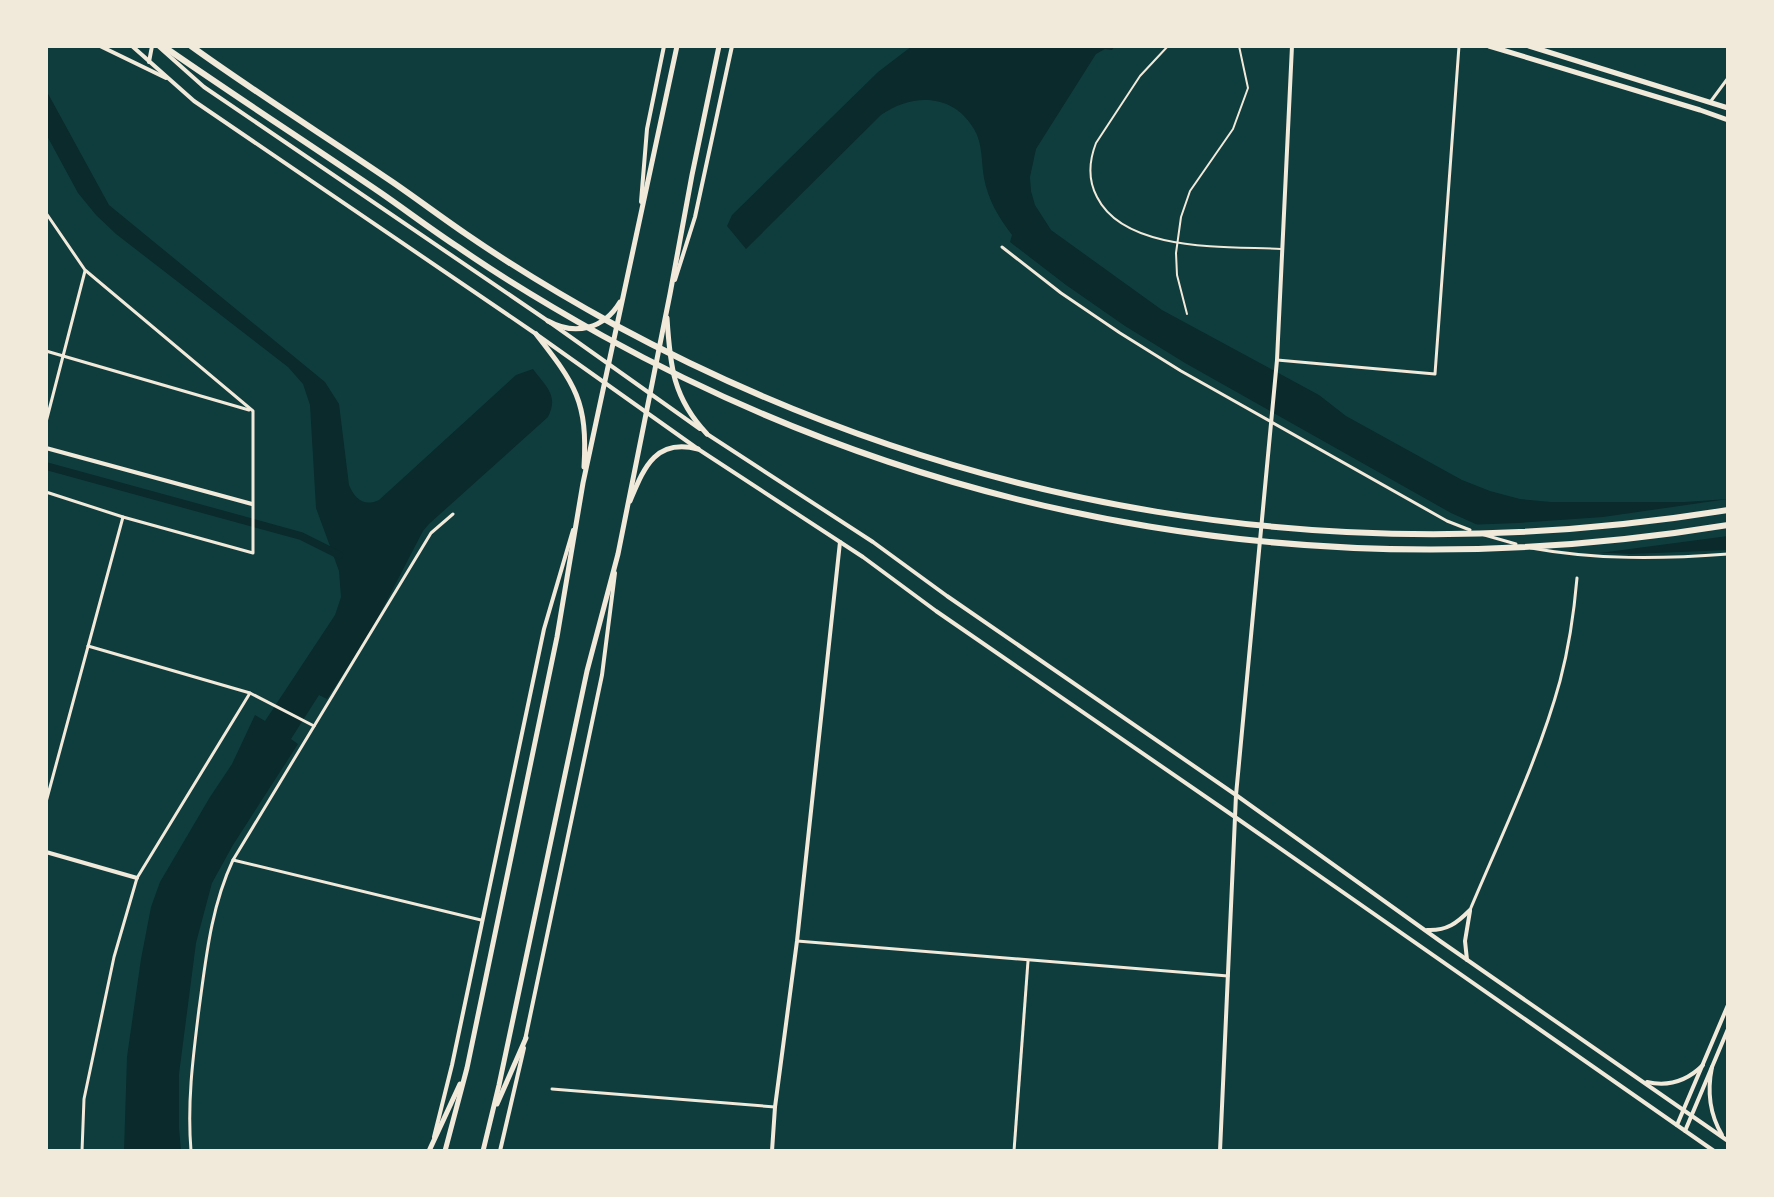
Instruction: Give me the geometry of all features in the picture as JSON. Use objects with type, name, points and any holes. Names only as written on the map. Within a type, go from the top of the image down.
[{"type":"highway","points":[[158,46],[458,248],[581,324],[762,413],[924,473],[1007,497],[1091,516],[1219,537],[1304,546],[1434,551],[1520,549],[1606,542],[1728,525]]},
{"type":"highway","points":[[191,46],[467,235],[601,317],[769,399],[929,458],[1053,492],[1136,509],[1221,522],[1320,531],[1419,535],[1519,533],[1604,527],[1728,510]]},
{"type":"main road","points":[[132,46],[194,101],[536,334],[698,449],[840,542],[1714,1151]]},
{"type":"main road","points":[[149,62],[158,46],[204,87],[548,321],[707,434],[873,542],[1726,1139]]},
{"type":"main road","points":[[175,62],[178,46]]},
{"type":"main road","points":[[641,210],[645,141],[664,46]]},
{"type":"main road","points":[[445,1151],[467,1068],[557,637],[583,483],[677,46]]},
{"type":"main road","points":[[500,1151],[602,675],[618,554],[719,46]]},
{"type":"main road","points":[[670,294],[695,217],[732,46]]},
{"type":"main road","points":[[1220,1151],[1236,795],[1277,360],[1292,46]]},
{"type":"main road","points":[[1489,46],[1728,120]]},
{"type":"main road","points":[[1529,46],[1728,108]]},
{"type":"main road","points":[[105,47],[168,79]]},
{"type":"main road","points":[[548,321],[573,329],[591,327],[606,319],[622,298]]},
{"type":"main road","points":[[667,308],[669,355],[674,380],[684,404],[707,434]]},
{"type":"main road","points":[[536,334],[567,374],[580,403],[585,428],[583,483]]},
{"type":"main road","points":[[46,448],[252,504]]},
{"type":"main road","points":[[626,513],[642,471],[652,458],[674,448],[698,449]]},
{"type":"main road","points":[[429,1151],[452,1065],[544,629],[575,524]]},
{"type":"main road","points":[[772,1151],[840,542]]},
{"type":"main road","points":[[483,1151],[587,671],[618,554]]},
{"type":"main road","points":[[46,852],[137,878]]},
{"type":"main road","points":[[1425,930],[1448,928],[1458,923],[1470,910]]},
{"type":"main road","points":[[1467,960],[1465,941],[1470,910]]},
{"type":"main road","points":[[1677,1125],[1728,1005]]},
{"type":"main road","points":[[1685,1131],[1728,1029]]},
{"type":"main road","points":[[490,1119],[526,1038]]},
{"type":"main road","points":[[1641,1081],[1674,1083],[1703,1065]]},
{"type":"main road","points":[[1712,1067],[1710,1103],[1715,1121],[1726,1139]]},
{"type":"main road","points":[[429,1151],[467,1068]]},
{"type":"street","points":[[1168,46],[1140,76],[1100,134],[1092,152],[1090,171],[1098,199],[1109,215],[1148,237],[1176,243],[1282,250]]},
{"type":"street","points":[[1187,314],[1177,275],[1176,243],[1181,217],[1190,191],[1233,129],[1248,88],[1239,46]]},
{"type":"street","points":[[1277,360],[1435,374],[1459,46]]},
{"type":"street","points":[[1711,101],[1728,78]]},
{"type":"street","points":[[46,213],[85,270],[253,411]]},
{"type":"street","points":[[1002,247],[1061,293],[1181,371],[1447,521],[1506,542],[1558,553],[1610,558],[1728,554]]},
{"type":"street","points":[[46,422],[85,270]]},
{"type":"street","points":[[46,351],[253,411]]},
{"type":"street","points":[[46,492],[253,553],[253,411]]},
{"type":"street","points":[[191,1151],[191,1073],[208,940],[223,882],[233,860],[431,533],[453,514]]},
{"type":"street","points":[[46,802],[123,517]]},
{"type":"street","points":[[1470,910],[1550,714],[1569,641],[1577,578]]},
{"type":"street","points":[[88,646],[250,693],[314,726]]},
{"type":"street","points":[[82,1151],[84,1099],[114,957],[137,878],[250,693]]},
{"type":"street","points":[[233,860],[481,920]]},
{"type":"street","points":[[797,941],[1228,976]]},
{"type":"street","points":[[1014,1151],[1028,961]]},
{"type":"street","points":[[552,1089],[775,1107]]},
{"type":"water","points":[[912,46],[1115,46],[1112,50],[1105,49],[1096,54],[1036,149],[1030,177],[1031,191],[1035,205],[1051,230],[1162,310],[1319,395],[1346,416],[1462,480],[1520,499],[1551,502],[1728,499],[1728,550],[1631,554],[1589,552],[1489,530],[1451,513],[1185,363],[1125,326],[1010,242],[1012,235],[986,186],[977,135],[965,117],[944,103],[919,100],[881,115],[746,249],[727,226],[732,215],[878,72]]},
{"type":"water","points":[[46,90],[109,205],[325,382],[339,404],[349,485],[361,500],[369,503],[379,500],[516,375],[533,369],[552,397],[548,417],[423,531],[370,633],[327,699],[319,695],[291,739],[298,744],[212,883],[196,943],[179,1074],[181,1151],[124,1151],[127,1057],[151,907],[160,882],[232,764],[255,715],[265,721],[335,615],[341,597],[339,571],[316,508],[310,405],[303,384],[288,367],[116,234],[96,215],[78,193],[46,134]]},
{"type":"pier","points":[[1728,499],[1728,536],[1607,552],[1576,555],[1527,546],[1466,525],[1603,517]]},
{"type":"waterway","points":[[46,466],[301,536],[339,555]]}]
